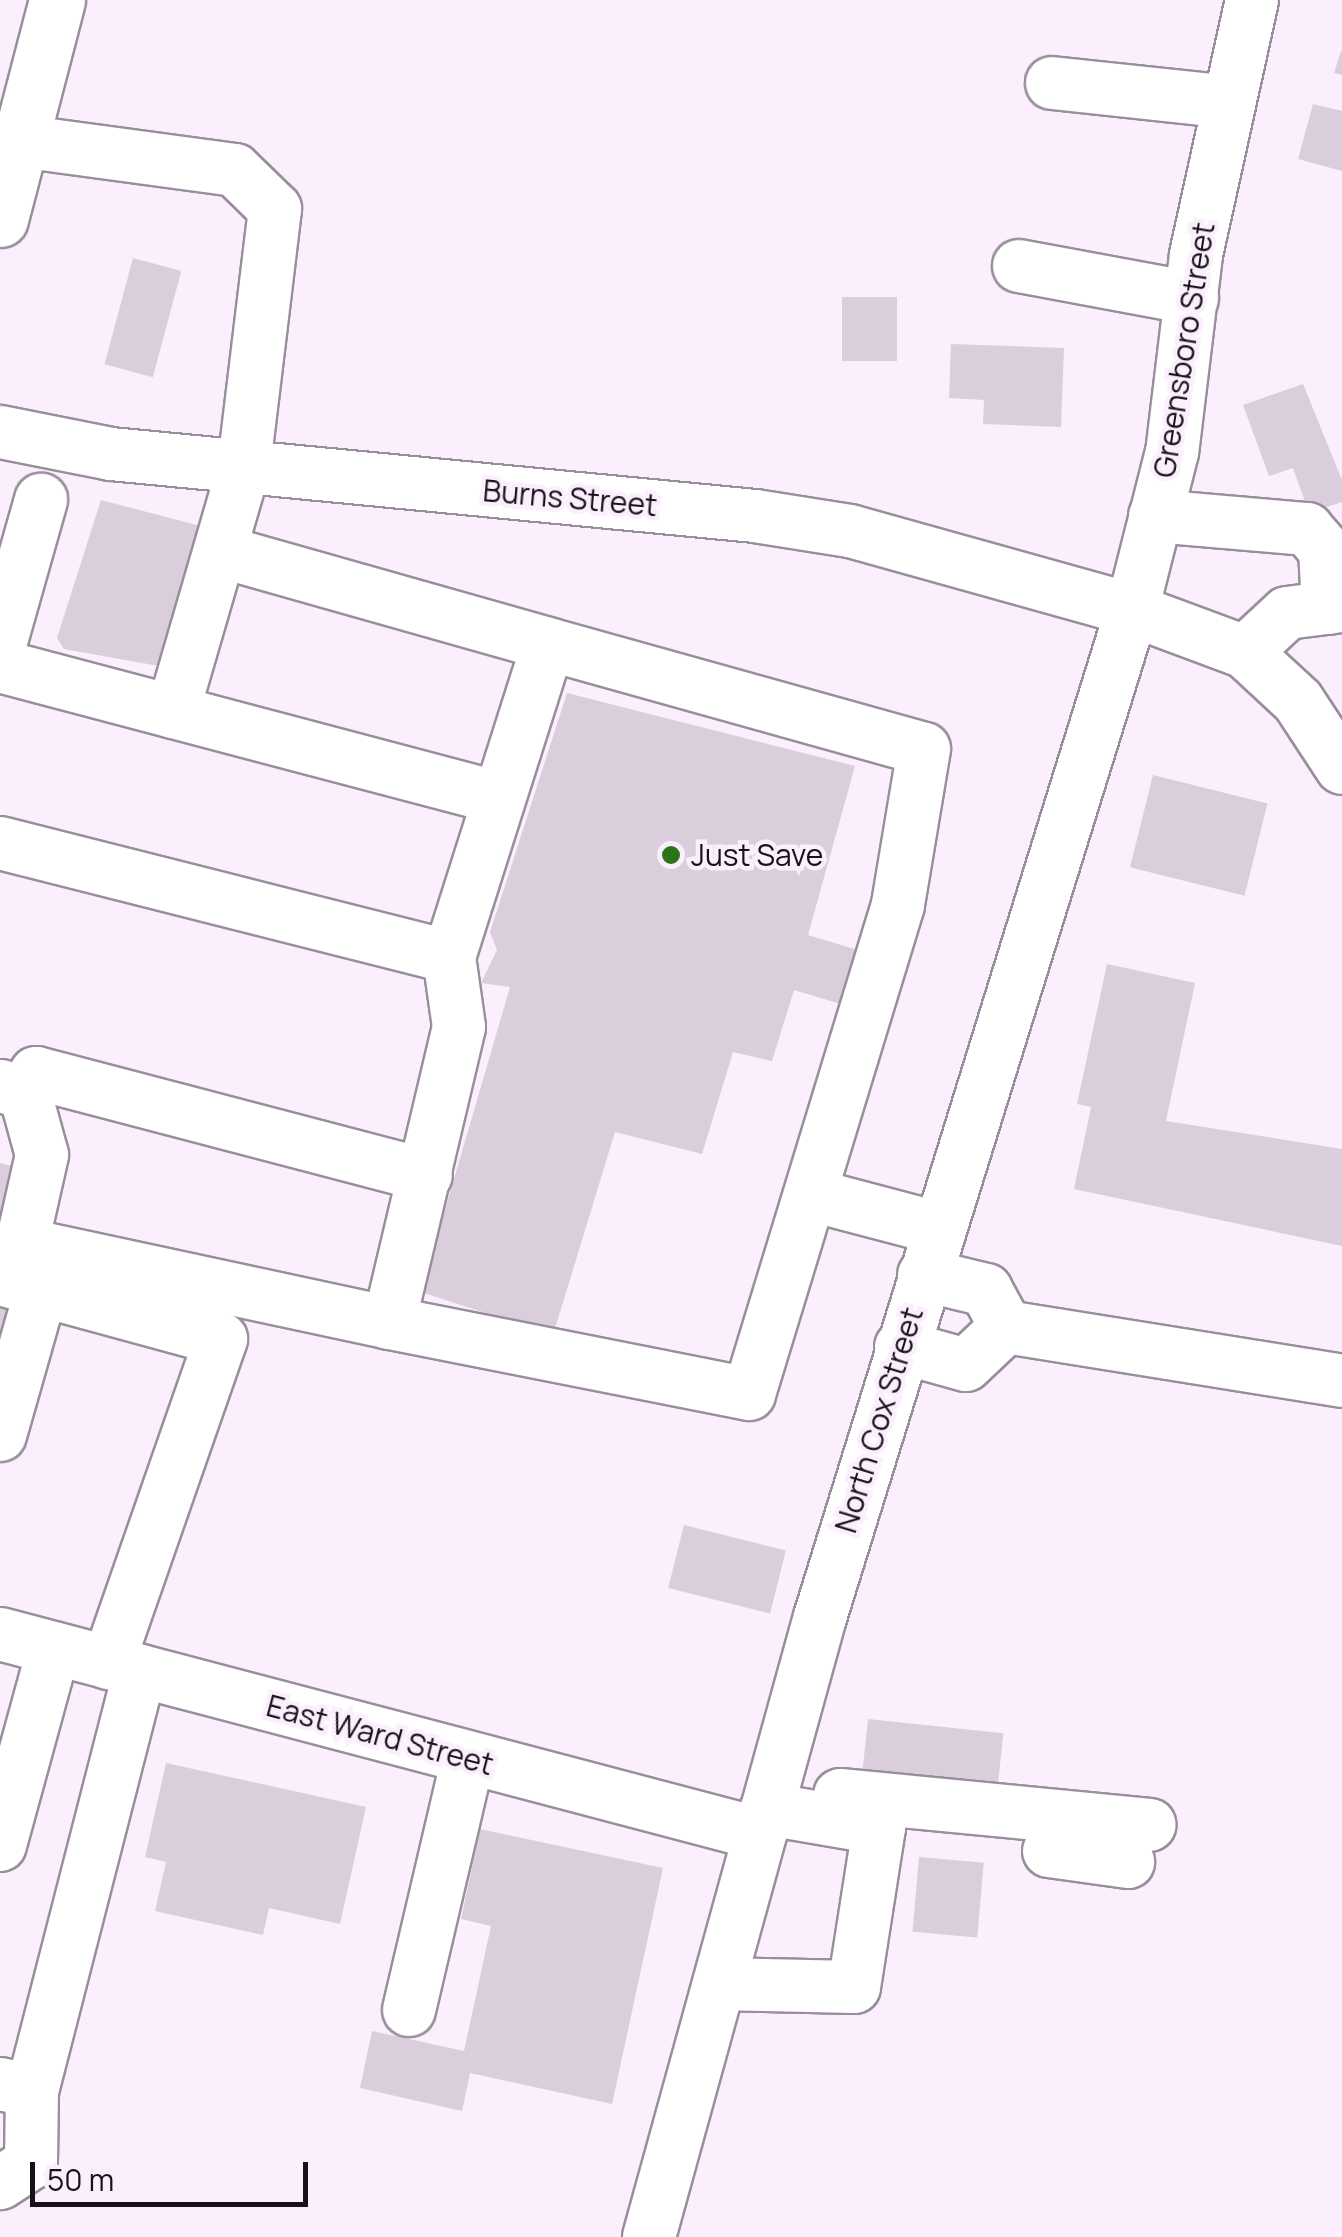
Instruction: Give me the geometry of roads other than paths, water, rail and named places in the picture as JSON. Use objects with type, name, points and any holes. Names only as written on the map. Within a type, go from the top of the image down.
[{"type":"main road","points":[[0,218],[45,145],[57,0]]},
{"type":"street","name":"Greensboro Street","points":[[1132,610],[1156,516],[1228,102],[1252,0]]},
{"type":"street","points":[[1052,83],[1228,102]]},
{"type":"street","points":[[45,145],[235,170],[275,209],[250,384],[244,467],[173,712]]},
{"type":"street","points":[[1019,266],[1192,298]]},
{"type":"street","name":"Burns Street","points":[[0,432],[244,467],[756,516],[850,531],[1132,610]]},
{"type":"street","points":[[0,645],[41,500]]},
{"type":"street","points":[[1156,516],[1307,529],[1325,550],[1335,607],[1286,613],[1245,652]]},
{"type":"street","points":[[220,551],[924,750],[898,905],[749,1394],[389,1324],[22,1244],[42,1155],[13,1090],[36,1072],[426,1175]]},
{"type":"street","points":[[1132,610],[1245,652],[1298,701],[1342,768]]},
{"type":"street","name":"North Cox Street","points":[[649,2237],[901,1347],[1132,610]]},
{"type":"street","points":[[389,1324],[459,1027],[450,957],[548,644]]},
{"type":"street","points":[[0,666],[500,798]]},
{"type":"street","points":[[0,843],[450,957]]},
{"type":"street","points":[[812,1196],[930,1251],[986,1290],[1006,1327]]},
{"type":"street","points":[[0,1435],[21,1285],[221,1340],[124,1667],[16,2088],[31,2163],[0,2183]]},
{"type":"street","points":[[901,1347],[966,1365],[1006,1327]]},
{"type":"street","points":[[1006,1327],[1342,1380]]},
{"type":"street","name":"East Ward Street","points":[[0,1634],[468,1758],[768,1808]]},
{"type":"street","points":[[0,1845],[54,1648]]},
{"type":"street","points":[[409,2010],[468,1758]]},
{"type":"street","points":[[768,1808],[949,1812],[1139,1843],[879,1828],[768,1808]]},
{"type":"street","points":[[719,1984],[854,1987],[879,1828]]},
{"type":"place","name":"Just Save","points":[[671,855]]}]
